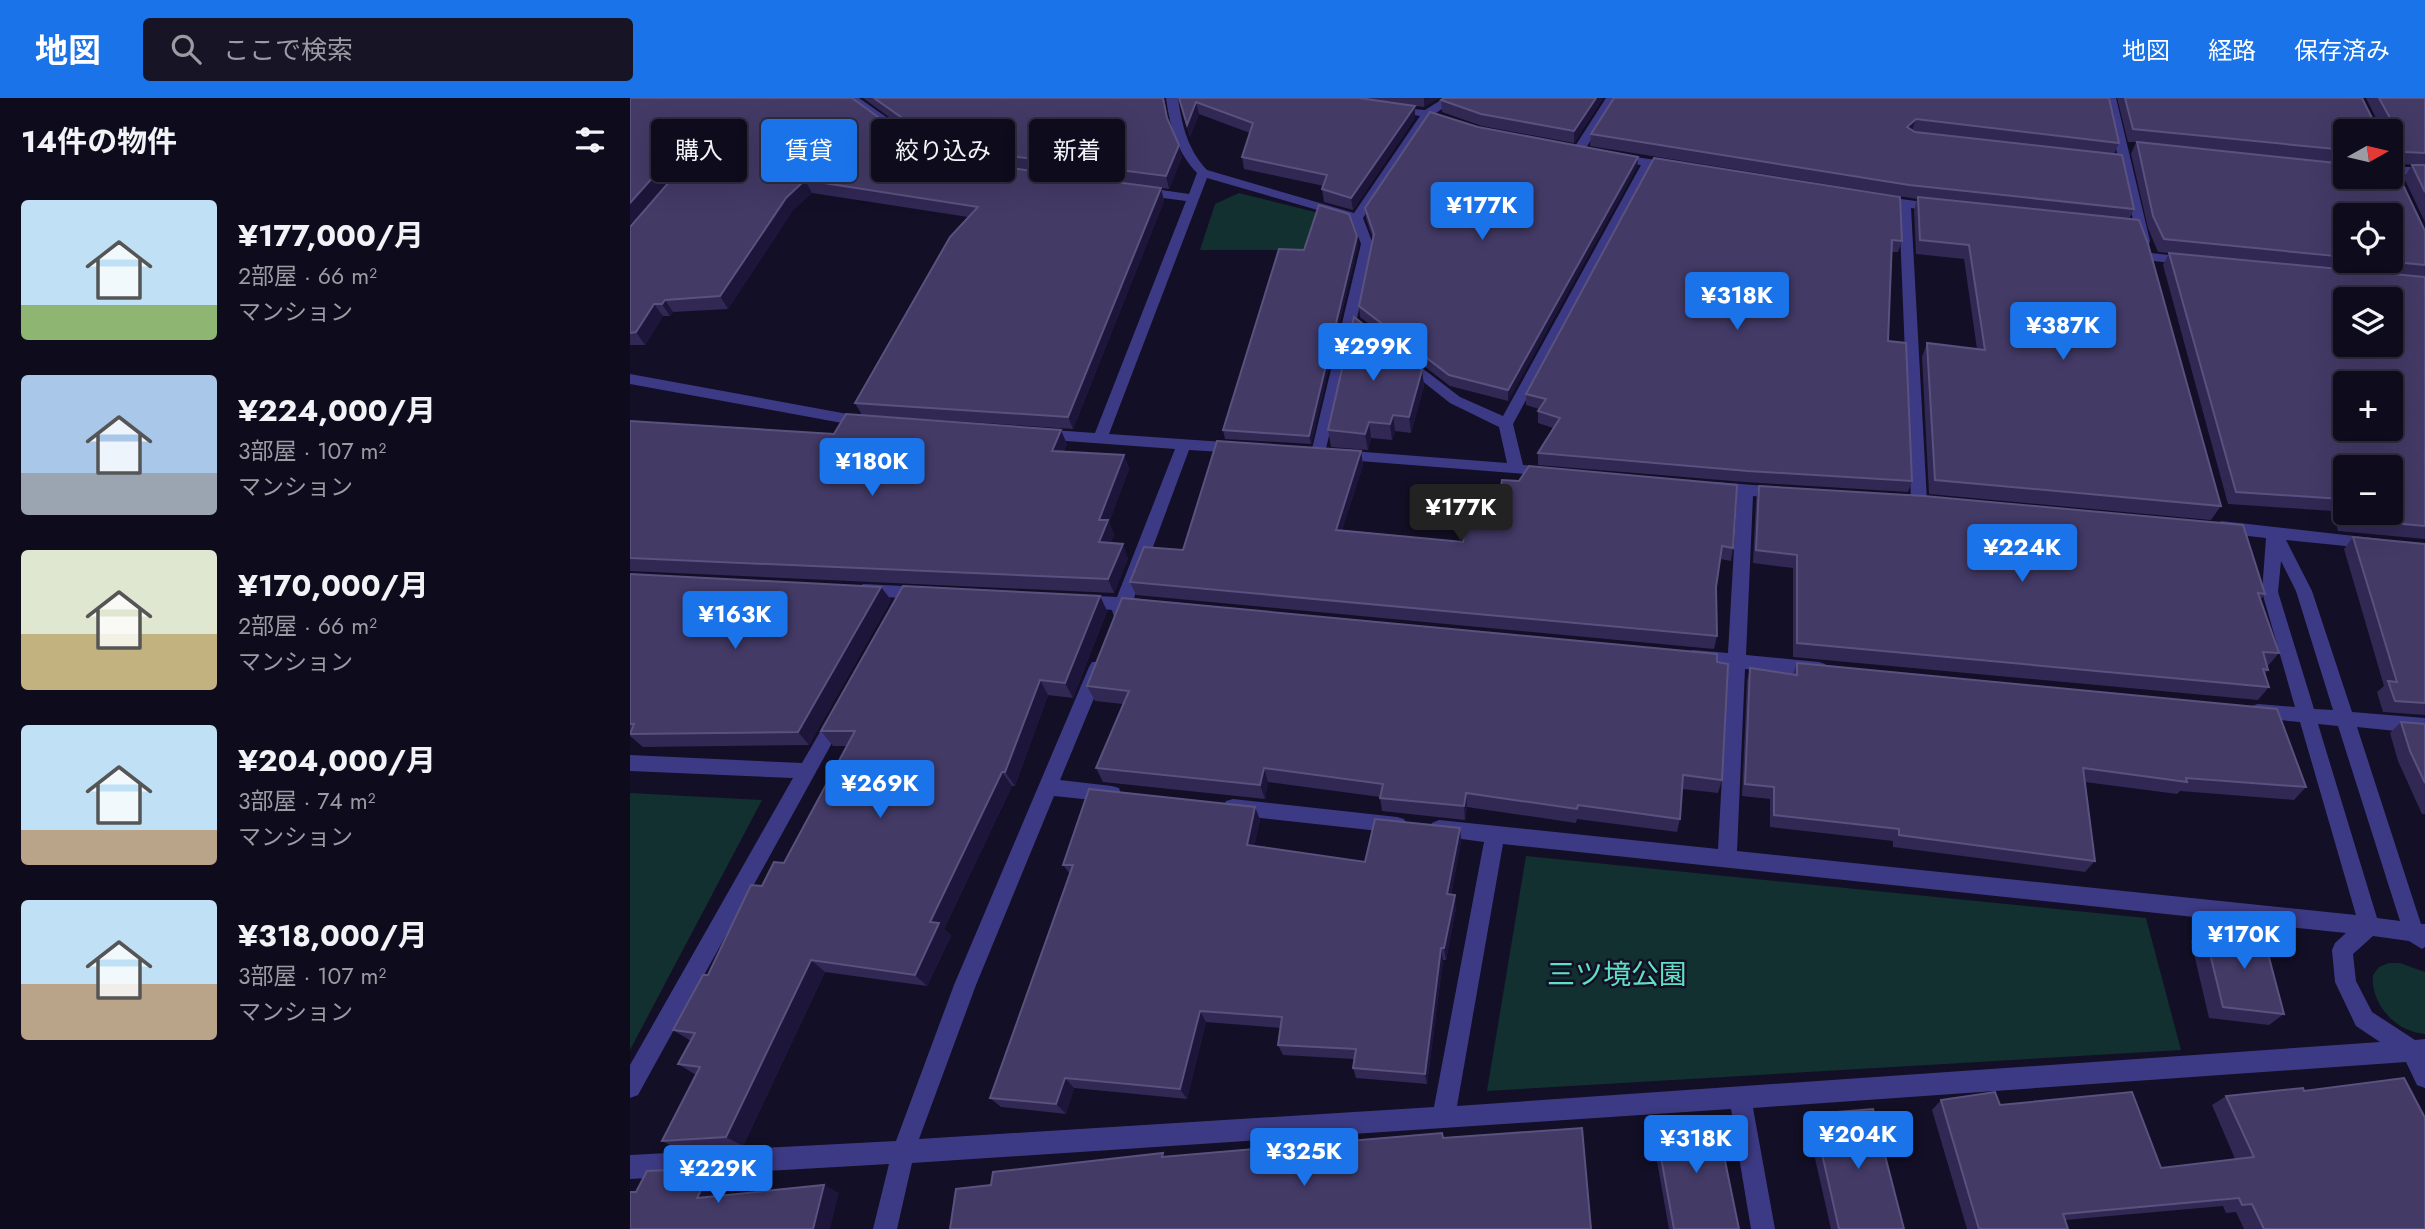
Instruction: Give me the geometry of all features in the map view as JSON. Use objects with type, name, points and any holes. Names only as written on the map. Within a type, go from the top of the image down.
[{"type":"street","points":[[851,98],[880,119]]},
{"type":"street","points":[[1172,98],[1177,134],[1193,163],[1203,173],[1357,218]]},
{"type":"street","points":[[1357,218],[1427,114],[1452,98]]},
{"type":"street","points":[[1612,98],[1584,152],[1689,170]]},
{"type":"street","points":[[2110,98],[2127,147],[2117,161],[2132,228],[2153,264],[2206,263]]},
{"type":"street","points":[[1385,108],[1427,114],[1466,128]]},
{"type":"street","points":[[1517,469],[1506,424],[1648,163]]},
{"type":"street","points":[[2403,172],[2425,171]]},
{"type":"street","points":[[1100,438],[1203,173]]},
{"type":"street","points":[[1132,190],[1194,198]]},
{"type":"street","points":[[1864,198],[1946,208]]},
{"type":"street","points":[[1905,204],[1919,501]]},
{"type":"street","points":[[1357,218],[1367,244],[1350,319],[1312,453],[1570,474]]},
{"type":"street","points":[[1350,319],[1377,341]]},
{"type":"street","points":[[1396,355],[1455,400],[1506,424]]},
{"type":"street","points":[[630,379],[878,424]]},
{"type":"street","points":[[1017,433],[1252,449]]},
{"type":"street","points":[[1113,628],[1184,444]]},
{"type":"street","points":[[1705,487],[1799,494]]},
{"type":"street","points":[[1727,860],[1745,491]]},
{"type":"street","points":[[2218,522],[2275,532],[2398,545]]},
{"type":"street","points":[[2275,532],[2270,593],[2369,926]]},
{"type":"street","points":[[2275,532],[2304,591],[2421,936]]},
{"type":"street","points":[[851,590],[946,594]]},
{"type":"street","points":[[894,616],[907,593]]},
{"type":"street","points":[[1065,600],[1165,607]]},
{"type":"street","points":[[885,1229],[903,1153],[965,985],[1103,652]]},
{"type":"street","points":[[1682,656],[1830,670]]},
{"type":"street","points":[[630,1087],[847,699]]},
{"type":"street","points":[[2246,710],[2425,726]]},
{"type":"street","points":[[630,762],[807,771]]},
{"type":"street","points":[[1049,787],[1130,796]]},
{"type":"street","points":[[1211,804],[2369,926],[2421,936]]},
{"type":"street","points":[[1444,1116],[1495,835]]},
{"type":"street","points":[[2369,926],[2342,950],[2346,982],[2364,1019],[2418,1050],[2425,1077]]},
{"type":"street","points":[[630,1167],[903,1153],[2418,1050]]},
{"type":"street","points":[[1740,1098],[1763,1229]]},
{"type":"green space","points":[[1239,193],[1355,222],[1347,250],[1200,250],[1215,204]]},
{"type":"green space","points":[[630,793],[762,800],[630,1050]]},
{"type":"green space","name":"三ツ境公園","points":[[1526,856],[2146,918],[2181,1050],[1487,1091]]},
{"type":"green space","points":[[2400,963],[2425,972],[2425,1034],[2404,1028],[2380,1006],[2373,986],[2373,975],[2379,967]]},
{"type":"building","points":[[630,98],[852,98],[881,119],[871,119],[871,182],[1015,182],[1015,169],[1029,171],[1029,182],[1116,182],[1161,188],[1068,417],[855,403],[950,237],[978,207],[818,182],[857,182],[857,119],[761,119],[761,182],[803,182],[786,198],[720,296],[665,300],[662,304],[654,304],[636,332],[630,333],[630,227],[669,182],[747,182],[747,119],[651,119],[651,179],[630,203]]},
{"type":"building","points":[[874,98],[1163,98],[1167,118],[1179,145],[1166,176],[1125,171],[1125,119],[1029,119],[1029,158],[1015,157],[1015,119],[904,119]]},
{"type":"building","points":[[1179,98],[1359,98],[1415,106],[1351,198],[1322,189],[1327,175],[1242,157],[1253,123],[1196,102],[1187,125]]},
{"type":"building","points":[[1596,98],[1574,131],[1481,114],[1441,100]]},
{"type":"building","points":[[1614,98],[2109,98],[2119,143],[1916,119],[1907,127],[1915,132],[2122,155],[2134,209],[1909,185],[1591,134]]},
{"type":"building","points":[[2125,98],[2362,98],[2372,119],[2333,119],[2333,149],[2133,129]]},
{"type":"building","points":[[2379,98],[2425,98],[2425,153],[2405,152],[2403,119],[2390,119]]},
{"type":"building","points":[[1430,112],[1478,127],[1638,157],[1508,390],[1449,375],[1359,306],[1374,234],[1365,208]]},
{"type":"building","points":[[2137,142],[2333,163],[2333,189],[2403,189],[2403,185],[2425,231],[2425,265],[2403,263],[2403,203],[2333,203],[2333,256],[2164,239],[2153,216]]},
{"type":"building","points":[[1654,158],[1900,197],[1902,241],[1892,240],[1888,341],[1906,343],[1912,481],[1748,471],[1538,453],[1560,418],[1538,411],[1546,399],[1526,394]]},
{"type":"building","points":[[2412,165],[2425,165],[2425,192]]},
{"type":"building","points":[[1918,197],[2139,220],[2221,506],[1935,480],[1927,343],[1985,350],[1969,245],[1920,240]]},
{"type":"building","points":[[1319,205],[1349,214],[1357,236],[1309,436],[1223,430],[1279,249],[1304,250]]},
{"type":"building","points":[[2169,253],[2333,268],[2333,273],[2382,273],[2425,277],[2425,526],[2403,524],[2403,455],[2333,455],[2333,498],[2236,492]]},
{"type":"building","points":[[1354,317],[1422,370],[1409,417],[1393,415],[1390,424],[1369,422],[1365,434],[1328,430]]},
{"type":"building","points":[[846,414],[1061,430],[1052,451],[1124,455],[1099,520],[1108,520],[1099,542],[1123,544],[1108,579],[630,558],[630,421],[834,434]]},
{"type":"building","points":[[1217,441],[1361,451],[1336,530],[1463,542],[1468,509],[1497,511],[1502,480],[1519,481],[1529,466],[1737,485],[1733,548],[1722,546],[1716,587],[1717,636],[1130,582],[1144,547],[1183,550]]},
{"type":"building","points":[[1759,486],[1924,496],[2243,525],[2265,594],[2258,593],[2279,653],[2263,652],[2268,670],[2263,669],[2269,687],[1797,643],[1797,555],[1756,550]]},
{"type":"building","points":[[2353,537],[2425,544],[2425,703],[2395,701],[2388,681],[2397,682]]},
{"type":"building","points":[[630,574],[881,587],[798,732],[630,734],[634,724],[630,724]]},
{"type":"building","points":[[903,586],[1100,596],[1065,683],[1040,680],[1005,772],[1002,772],[930,922],[939,923],[915,975],[811,960],[726,1137],[662,1141],[700,1067],[678,1064],[695,1033],[673,1030],[703,975],[708,975],[751,885],[762,886],[774,862],[784,863],[855,731],[821,731]]},
{"type":"building","points":[[1122,598],[1717,654],[1717,662],[1728,664],[1722,780],[1683,775],[1680,819],[1578,805],[1577,809],[1466,793],[1464,806],[1380,798],[1383,784],[1264,768],[1260,785],[1096,768],[1129,691],[1087,686]]},
{"type":"building","points":[[1797,663],[2277,709],[2306,787],[2186,778],[2187,782],[2083,768],[2095,861],[1899,835],[1899,829],[1774,815],[1774,787],[1745,784],[1750,668],[1797,675]]},
{"type":"building","points":[[2401,722],[2425,724],[2425,783],[2410,751]]},
{"type":"building","points":[[1089,789],[1255,807],[1247,845],[1365,862],[1375,819],[1460,828],[1447,894],[1455,895],[1444,948],[1441,948],[1425,1074],[1353,1068],[1356,1049],[1278,1045],[1282,1017],[1200,1011],[1180,1089],[1065,1078],[1056,1104],[990,1098],[1073,865],[1063,865]]},
{"type":"building","points":[[2204,929],[2263,935],[2284,1014],[2223,1007]]},
{"type":"building","points":[[2404,1078],[2425,1118],[2425,1229],[2264,1229],[2252,1204],[2242,1205],[2239,1198],[2063,1214],[2068,1229],[1979,1229],[1941,1100],[1995,1092],[2000,1105],[2132,1092],[2161,1168],[2254,1157],[2226,1096],[2303,1088],[2304,1091]]},
{"type":"building","points":[[1873,1109],[1904,1229],[1839,1229],[1813,1114]]},
{"type":"building","points":[[1716,1117],[1739,1229],[1674,1229],[1655,1124]]},
{"type":"building","points":[[1582,1128],[1591,1229],[950,1229],[956,1189],[991,1185],[993,1172],[1163,1153],[1162,1157],[1442,1133],[1443,1138]]},
{"type":"building","points":[[712,1168],[697,1198],[824,1185],[813,1229],[630,1229],[630,1192],[636,1192],[647,1171]]}]
